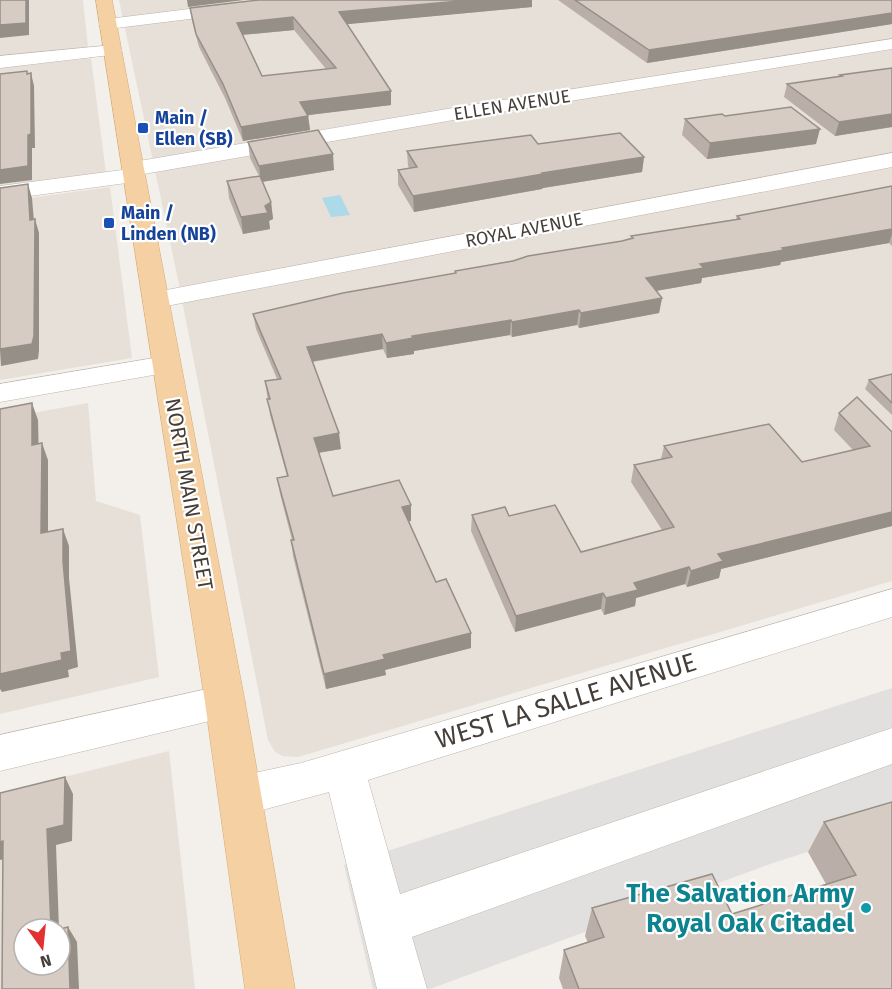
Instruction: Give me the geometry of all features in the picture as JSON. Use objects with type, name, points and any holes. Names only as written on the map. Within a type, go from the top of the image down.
[{"type":"main road","name":"NORTH MAIN STREET","points":[[104,0],[225,702],[270,989]]},
{"type":"street","points":[[108,24],[303,0]]},
{"type":"street","name":"ELLEN AVENUE","points":[[0,193],[133,172],[465,112],[892,44]]},
{"type":"street","points":[[0,62],[112,50]]},
{"type":"street","name":"ROYAL AVENUE","points":[[156,300],[892,160]]},
{"type":"street","points":[[0,393],[166,365]]},
{"type":"street","name":"WEST LA SALLE AVENUE","points":[[240,796],[301,782],[892,603]]},
{"type":"street","points":[[0,753],[225,702]]},
{"type":"street","points":[[385,923],[892,746]]},
{"type":"street","points":[[344,769],[402,989]]},
{"type":"shaded area","points":[[0,0],[83,0],[88,47],[0,57]]},
{"type":"shaded area","points":[[119,0],[892,0],[892,581],[298,757],[283,756],[275,752],[268,740],[177,275]]},
{"type":"shaded area","points":[[91,58],[106,173],[0,186],[0,68]]},
{"type":"shaded area","points":[[110,187],[132,358],[0,380],[0,202]]},
{"type":"shaded area","points":[[88,403],[96,501],[140,515],[159,677],[0,714],[0,419]]},
{"type":"shaded area","points":[[892,688],[892,825],[773,863],[430,989],[373,989],[344,865]]},
{"type":"shaded area","points":[[169,751],[195,989],[0,989],[0,793]]},
{"type":"water","points":[[340,195],[350,215],[331,217],[322,198]]},
{"type":"building","points":[[0,0],[26,0],[26,23],[0,25]]},
{"type":"building","points":[[259,0],[471,0],[339,12],[391,91],[300,102],[308,116],[241,127],[223,84],[196,34],[190,8]],"holes":[[[293,17],[336,68],[262,76],[237,23]]]},
{"type":"building","points":[[575,0],[892,0],[892,13],[649,50]]},
{"type":"building","points":[[892,68],[892,114],[839,122],[787,84],[842,76],[840,75]]},
{"type":"building","points":[[27,71],[27,74],[31,73],[31,134],[28,135],[28,166],[0,170],[0,74]]},
{"type":"building","points":[[791,107],[820,129],[710,143],[685,119],[722,114],[725,116]]},
{"type":"building","points":[[318,130],[333,154],[259,166],[248,142]]},
{"type":"building","points":[[620,133],[644,157],[413,196],[398,170],[417,167],[407,151],[531,135],[538,144]]},
{"type":"building","points":[[260,176],[271,202],[265,206],[268,213],[241,217],[227,181]]},
{"type":"building","points":[[28,184],[30,220],[35,219],[34,336],[32,344],[0,349],[0,188]]},
{"type":"building","points":[[892,186],[892,229],[700,264],[704,268],[646,278],[662,298],[581,313],[579,310],[412,336],[413,338],[386,343],[382,334],[307,347],[339,433],[314,438],[333,496],[399,480],[411,505],[402,507],[436,582],[446,579],[471,633],[383,655],[385,659],[324,674],[291,540],[294,540],[277,478],[288,476],[267,399],[270,399],[265,381],[281,379],[253,314],[343,293],[456,273],[455,271],[513,261],[528,256],[622,241],[633,238],[631,236],[740,219],[737,216]]},
{"type":"building","points":[[892,374],[892,403],[869,380]]},
{"type":"building","points":[[857,397],[892,432],[892,512],[718,554],[723,561],[691,571],[689,567],[634,583],[638,590],[606,598],[603,593],[516,616],[472,515],[505,507],[509,516],[555,505],[581,552],[674,527],[634,465],[672,457],[664,446],[769,424],[802,462],[870,446],[839,413]]},
{"type":"building","points":[[32,403],[32,445],[42,443],[41,533],[63,529],[63,561],[71,651],[61,653],[62,660],[0,674],[0,409]]},
{"type":"building","points":[[65,777],[64,825],[47,829],[51,917],[12,917],[12,977],[70,977],[70,989],[2,989],[3,841],[0,842],[0,793]]},
{"type":"building","name":"The Salvation Army Royal Oak Citadel","points":[[892,802],[892,989],[579,989],[564,950],[604,937],[592,908],[712,874],[732,914],[856,875],[824,822]]},
{"type":"place","name":"Main / Ellen (SB)","points":[[143,128]]},
{"type":"place","name":"Main / Linden (NB)","points":[[109,223]]},
{"type":"place","name":"The Salvation Army Royal Oak Citadel","points":[[866,908]]}]
